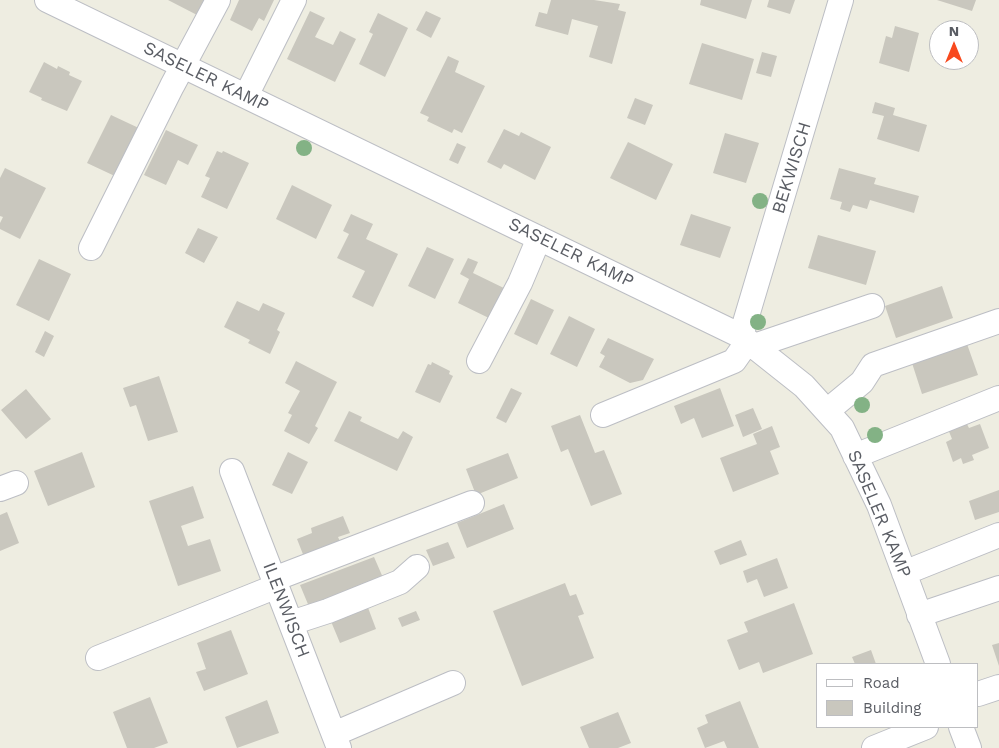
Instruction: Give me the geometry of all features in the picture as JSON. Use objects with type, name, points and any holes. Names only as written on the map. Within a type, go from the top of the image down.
[{"type":"street","name":"SASELER KAMP","points":[[47,0],[748,341],[804,386],[842,428],[878,505],[938,663]]},
{"type":"street","points":[[91,248],[172,86],[218,0]]},
{"type":"street","points":[[246,96],[294,0]]},
{"type":"street","name":"BEKWISCH","points":[[603,415],[734,361],[748,341],[842,0]]},
{"type":"street","points":[[479,361],[520,283],[539,238]]},
{"type":"street","points":[[748,341],[872,306]]},
{"type":"street","points":[[827,412],[862,382],[873,364],[999,321]]},
{"type":"street","points":[[855,456],[999,398]]},
{"type":"street","name":"ILENWISCH","points":[[232,471],[336,741]]},
{"type":"street","points":[[98,658],[275,582],[472,503]]},
{"type":"street","points":[[904,573],[999,535]]},
{"type":"street","points":[[291,623],[328,611],[400,582],[417,567]]},
{"type":"street","points":[[920,615],[999,588]]},
{"type":"street","points":[[336,741],[453,683]]},
{"type":"street","points":[[979,694],[999,687]]},
{"type":"street","points":[[874,748],[924,728]]},
{"type":"street","points":[[961,728],[969,748]]},
{"type":"building","points":[[168,0],[207,0],[199,16]]},
{"type":"building","points":[[239,0],[274,0],[264,21],[259,18],[252,31],[230,20]]},
{"type":"building","points":[[551,0],[594,0],[620,4],[618,10],[626,12],[612,64],[589,57],[598,26],[572,19],[568,35],[535,26],[539,12],[547,14]]},
{"type":"building","points":[[701,0],[752,0],[746,19],[700,5]]},
{"type":"building","points":[[769,0],[795,0],[790,14],[767,7]]},
{"type":"building","points":[[937,0],[976,0],[972,11]]},
{"type":"building","points":[[310,11],[325,18],[315,37],[333,45],[340,31],[356,39],[335,82],[287,59]]},
{"type":"building","points":[[426,11],[441,18],[431,38],[416,30]]},
{"type":"building","points":[[378,13],[408,28],[385,77],[359,64],[373,34],[369,32]]},
{"type":"building","points":[[895,26],[919,33],[909,72],[879,63],[886,36],[892,38]]},
{"type":"building","points":[[702,43],[754,59],[742,100],[689,84]]},
{"type":"building","points":[[762,52],[777,56],[771,77],[756,73]]},
{"type":"building","points":[[448,56],[459,61],[455,72],[485,86],[462,133],[454,129],[452,133],[427,121],[429,117],[420,113]]},
{"type":"building","points":[[44,62],[57,69],[58,66],[70,72],[69,75],[82,81],[67,111],[41,100],[42,98],[29,92]]},
{"type":"building","points":[[635,98],[653,105],[645,125],[627,118]]},
{"type":"building","points":[[875,102],[895,108],[893,115],[927,125],[919,152],[877,139],[884,116],[872,113]]},
{"type":"building","points":[[111,115],[143,130],[119,178],[87,163]]},
{"type":"building","points":[[504,129],[519,136],[521,132],[551,147],[535,180],[504,164],[501,169],[487,162]]},
{"type":"building","points":[[166,130],[198,145],[188,165],[178,160],[166,185],[144,175]]},
{"type":"building","points":[[725,133],[759,143],[746,183],[713,173]]},
{"type":"building","points":[[628,142],[673,164],[656,200],[610,178]]},
{"type":"building","points":[[457,143],[466,147],[458,164],[449,160]]},
{"type":"building","points":[[217,151],[222,153],[223,151],[249,163],[227,209],[201,197],[210,178],[205,176]]},
{"type":"building","points":[[5,168],[46,188],[20,239],[0,229],[3,217],[0,216],[0,178]]},
{"type":"building","points":[[839,168],[876,178],[874,184],[919,196],[914,213],[870,200],[867,209],[853,205],[850,212],[840,209],[842,202],[830,199]]},
{"type":"building","points":[[292,185],[332,205],[316,239],[276,219]]},
{"type":"building","points":[[351,214],[373,224],[366,239],[398,254],[373,307],[352,297],[365,271],[337,258],[349,234],[343,231]]},
{"type":"building","points":[[691,214],[731,227],[720,258],[680,245]]},
{"type":"building","points":[[198,228],[218,237],[204,263],[185,253]]},
{"type":"building","points":[[818,235],[876,251],[866,285],[808,268]]},
{"type":"building","points":[[427,247],[454,259],[435,299],[408,286]]},
{"type":"building","points":[[468,258],[478,262],[473,273],[510,291],[495,321],[458,303],[469,279],[460,274]]},
{"type":"building","points":[[39,259],[71,274],[49,321],[16,305]]},
{"type":"building","points":[[942,286],[953,318],[896,338],[885,306]]},
{"type":"building","points":[[531,299],[554,310],[537,345],[514,334]]},
{"type":"building","points":[[237,301],[259,311],[263,303],[285,313],[277,330],[280,332],[270,354],[248,343],[250,340],[224,327]]},
{"type":"building","points":[[569,316],[595,329],[577,367],[550,354]]},
{"type":"building","points":[[45,331],[54,336],[44,357],[35,352]]},
{"type":"building","points":[[608,338],[654,359],[643,380],[630,383],[599,367],[605,356],[600,353]]},
{"type":"building","points":[[967,344],[978,375],[922,394],[912,363]]},
{"type":"building","points":[[296,361],[337,382],[315,426],[318,428],[309,444],[284,431],[292,415],[288,413],[300,391],[285,383]]},
{"type":"building","points":[[432,362],[450,371],[449,374],[453,376],[440,403],[415,392],[428,364],[431,365]]},
{"type":"building","points":[[159,376],[178,432],[148,441],[136,405],[130,407],[123,388]]},
{"type":"building","points":[[511,388],[522,393],[506,423],[496,418]]},
{"type":"building","points":[[720,388],[734,426],[702,438],[694,418],[681,424],[674,406]]},
{"type":"building","points":[[26,389],[51,419],[26,439],[1,410]]},
{"type":"building","points":[[753,408],[762,429],[743,437],[735,415]]},
{"type":"building","points":[[349,411],[362,417],[360,421],[398,439],[403,431],[413,437],[397,471],[334,441]]},
{"type":"building","points":[[580,415],[595,453],[604,450],[622,494],[591,506],[568,449],[561,452],[551,426]]},
{"type":"building","points":[[966,422],[969,428],[980,424],[989,448],[972,455],[974,460],[963,464],[961,458],[953,462],[946,442],[952,439],[948,429]]},
{"type":"building","points":[[772,426],[780,447],[770,451],[779,474],[733,492],[720,458],[757,444],[753,434]]},
{"type":"building","points":[[82,452],[95,487],[48,506],[34,471]]},
{"type":"building","points":[[288,452],[308,462],[292,494],[272,485]]},
{"type":"building","points":[[508,453],[518,478],[476,495],[466,469]]},
{"type":"building","points":[[193,486],[204,518],[181,526],[188,546],[210,539],[221,571],[178,586],[149,501]]},
{"type":"building","points":[[999,490],[999,512],[975,520],[969,501]]},
{"type":"building","points":[[504,504],[514,529],[467,548],[457,523]]},
{"type":"building","points":[[7,512],[19,543],[0,551],[0,515]]},
{"type":"building","points":[[343,516],[350,533],[338,537],[343,548],[306,562],[297,539],[312,533],[311,528]]},
{"type":"building","points":[[741,540],[747,555],[720,565],[714,551]]},
{"type":"building","points":[[448,542],[455,558],[433,566],[426,550]]},
{"type":"building","points":[[374,557],[384,580],[310,609],[300,585]]},
{"type":"building","points":[[777,558],[788,588],[764,597],[757,579],[747,583],[743,571]]},
{"type":"building","points":[[565,583],[570,596],[576,594],[584,614],[578,616],[594,658],[522,686],[493,611]]},
{"type":"building","points":[[794,603],[813,654],[763,673],[759,662],[739,670],[727,640],[748,632],[744,622]]},
{"type":"building","points":[[367,605],[376,629],[340,643],[330,619]]},
{"type":"building","points":[[416,611],[420,620],[402,627],[398,618]]},
{"type":"building","points":[[231,630],[248,674],[204,691],[196,672],[206,669],[197,643]]},
{"type":"building","points":[[999,643],[999,666],[992,645]]},
{"type":"building","points":[[871,650],[876,663],[855,663],[852,657]]},
{"type":"building","points":[[150,697],[168,743],[154,748],[127,748],[113,712]]},
{"type":"building","points":[[267,700],[279,733],[237,748],[225,717]]},
{"type":"building","points":[[740,701],[759,748],[727,748],[724,741],[705,748],[697,728],[708,723],[705,715]]},
{"type":"building","points":[[618,712],[631,743],[618,748],[589,748],[580,727]]}]
